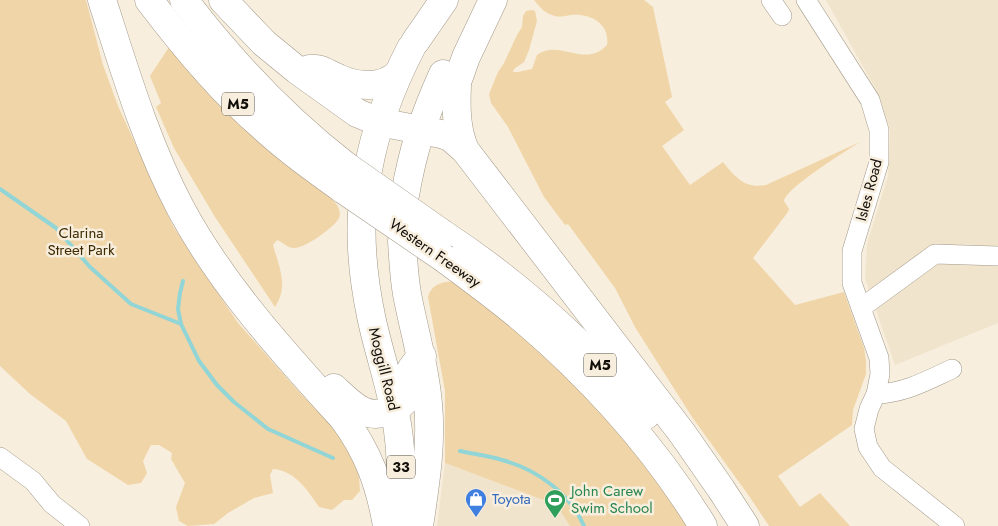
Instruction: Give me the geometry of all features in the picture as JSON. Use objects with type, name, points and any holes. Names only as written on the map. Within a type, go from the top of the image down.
[{"type":"highway","points":[[102,0],[135,101],[165,178],[181,210],[218,269],[272,340],[343,418],[360,444],[367,455],[376,479],[387,526]]},
{"type":"highway","name":"Western Freeway","points":[[149,0],[174,34],[237,103],[290,150],[358,187],[444,247],[493,295],[524,320],[589,382],[650,452],[703,526]]},
{"type":"highway","name":"Western Freeway","points":[[184,0],[228,56],[253,83],[358,187]]},
{"type":"highway","points":[[224,0],[264,43],[297,70],[358,113],[379,122],[420,129],[450,137],[466,150]]},
{"type":"highway","name":"Moggill Road","points":[[396,526],[401,470],[398,432],[395,409],[367,297],[358,187],[379,122],[398,74],[413,45],[444,0]]},
{"type":"highway","name":"33","points":[[419,526],[426,479],[429,428],[428,405],[422,356],[407,293],[403,218],[410,165],[420,129],[452,75],[478,0]]},
{"type":"highway","points":[[493,0],[466,57],[452,75],[459,137],[466,150],[687,440],[722,489],[745,526]]},
{"type":"highway","points":[[297,70],[317,67],[340,80],[370,85],[389,80],[398,74]]},
{"type":"highway","points":[[147,132],[192,211],[250,291],[310,365],[353,406],[360,411],[373,414],[386,413],[395,409],[404,402],[408,395],[411,384],[410,372],[422,356]]},
{"type":"highway","name":"Western Freeway","points":[[444,247],[467,250],[550,316],[600,364],[624,390],[692,474],[726,526]]},
{"type":"street","points":[[771,0],[782,16]]},
{"type":"street","name":"Isles Road","points":[[806,0],[870,100],[879,130],[879,162],[852,251],[852,283],[879,358],[880,374],[876,394],[864,429],[868,447],[882,468],[955,526]]},
{"type":"street","points":[[861,308],[935,254],[998,256]]},
{"type":"street","points":[[876,394],[899,392],[952,369]]},
{"type":"street","points":[[0,457],[33,481],[52,504]]},
{"type":"street","points":[[0,472],[24,489],[52,504],[80,526]]},
{"type":"shaded area","points":[[826,0],[998,0],[998,323],[895,365],[865,278],[867,244],[888,176],[890,130],[875,88]]},
{"type":"shaded area","points":[[445,463],[549,502],[561,512],[570,526],[437,526]]},
{"type":"green space","name":"Clarina Street Park","points":[[0,0],[86,0],[103,65],[118,106],[173,226],[238,323],[300,393],[340,434],[358,465],[360,491],[352,500],[344,500],[332,510],[319,507],[294,477],[288,473],[273,469],[270,475],[273,493],[254,498],[228,513],[214,524],[188,526],[179,521],[176,507],[185,483],[171,459],[172,453],[159,445],[151,445],[143,461],[147,473],[141,483],[128,485],[87,459],[66,421],[30,394],[0,366]]},
{"type":"green space","points":[[534,0],[644,0],[653,7],[672,97],[665,102],[684,130],[662,146],[690,185],[723,162],[741,181],[752,185],[766,185],[860,142],[817,170],[787,195],[784,201],[789,209],[788,212],[753,258],[795,305],[844,292],[864,348],[866,361],[866,374],[853,410],[852,425],[778,476],[800,507],[820,493],[850,526],[769,526],[692,417],[635,327],[615,288],[568,224],[565,225],[544,197],[508,127],[491,103],[489,94],[498,72],[522,27],[523,16],[526,11],[535,11],[537,21],[524,62],[514,69],[513,72],[532,69],[537,55],[545,51],[554,50],[581,54],[599,52],[607,45],[607,38],[605,31],[598,21],[578,15],[554,16],[544,11]]},
{"type":"green space","points":[[169,47],[328,194],[339,208],[340,215],[336,222],[326,232],[305,245],[294,248],[277,240],[273,245],[282,276],[281,292],[275,307],[215,217],[174,148],[156,107],[161,103],[150,76]]},
{"type":"green space","points":[[456,281],[546,353],[624,437],[691,526],[570,526],[561,512],[549,502],[445,463],[445,391],[428,297],[435,286]]},
{"type":"waterway","points":[[0,189],[56,228],[90,267],[131,304],[181,324]]},
{"type":"waterway","points":[[183,281],[178,309],[181,324],[199,361],[217,385],[234,402],[268,429],[333,458]]},
{"type":"waterway","points":[[460,451],[515,464],[539,476],[561,493],[578,514],[584,526]]},
{"type":"place","name":"Toyota","points":[[476,518]]},
{"type":"place","name":"John Carew Swim School","points":[[555,519]]}]
